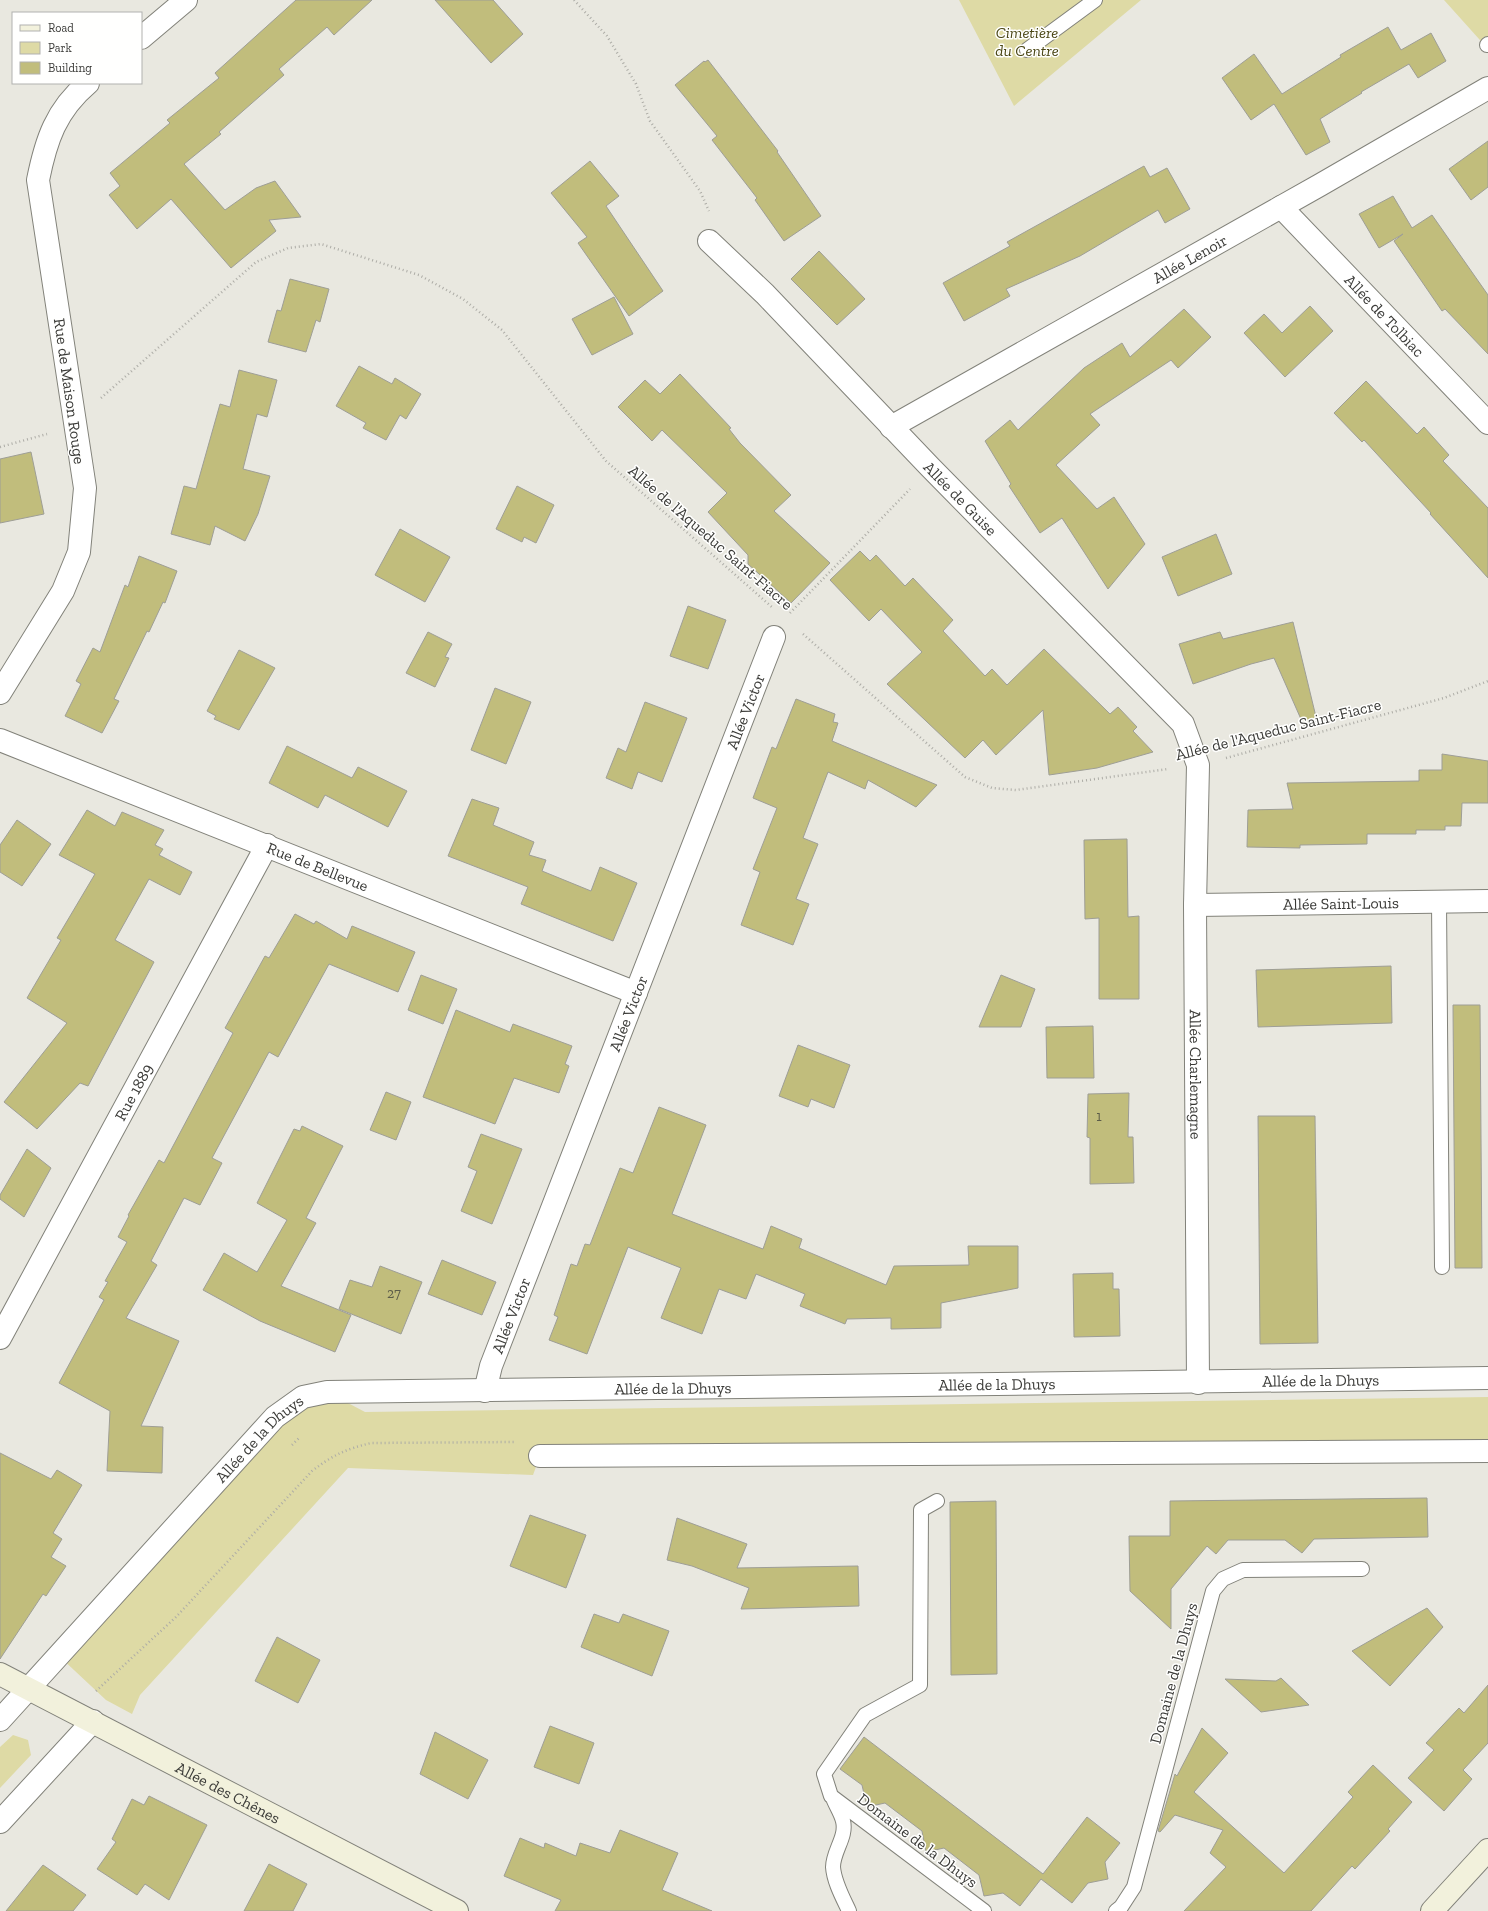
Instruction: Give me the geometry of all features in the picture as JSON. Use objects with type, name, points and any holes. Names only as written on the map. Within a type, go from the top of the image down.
[{"type":"main road","name":"Allée des Chênes","points":[[0,1674],[458,1911]]},
{"type":"main road","points":[[1432,1911],[1488,1850]]},
{"type":"street","points":[[142,37],[186,0]]},
{"type":"street","name":"Rue de Maison Rouge","points":[[0,693],[63,591],[79,552],[85,488],[38,180],[44,149],[56,120],[68,103],[87,84]]},
{"type":"street","name":"Allée Lenoir","points":[[891,427],[1281,207],[1488,88]]},
{"type":"street","name":"Allée de Tolbiac","points":[[1281,207],[1488,423]]},
{"type":"street","name":"Allée de Guise","points":[[709,241],[765,294],[891,427],[1182,724],[1198,765]]},
{"type":"street","name":"Allée Victor","points":[[485,1391],[491,1366],[774,637]]},
{"type":"street","name":"Rue de Bellevue","points":[[0,740],[636,993]]},
{"type":"street","name":"Allée Charlemagne","points":[[1198,765],[1195,905],[1198,1383]]},
{"type":"street","name":"Rue 1889","points":[[0,1338],[267,845]]},
{"type":"street","name":"Allée Saint-Louis","points":[[1195,905],[1488,901]]},
{"type":"street","name":"Allée de la Dhuys","points":[[0,1720],[275,1417],[303,1397],[327,1392],[1198,1383],[1488,1378]]},
{"type":"street","points":[[540,1456],[1488,1451]]},
{"type":"street","points":[[0,1822],[93,1721]]},
{"type":"lane","points":[[1027,50],[1095,0]]},
{"type":"lane","points":[[1439,902],[1442,1267]]},
{"type":"lane","name":"Domaine de la Dhuys","points":[[849,1911],[837,1883],[833,1867],[836,1850],[843,1835],[843,1822],[824,1774],[865,1715],[920,1685],[921,1510],[937,1501]]},
{"type":"lane","name":"Domaine de la Dhuys","points":[[1116,1911],[1121,1907],[1134,1887],[1213,1591],[1223,1579],[1243,1570],[1362,1569]]},
{"type":"lane","name":"Domaine de la Dhuys","points":[[832,1796],[984,1911]]},
{"type":"path","points":[[574,0],[607,36],[636,84],[650,122],[700,191],[710,215],[709,241]]},
{"type":"path","name":"Allée de l'Aqueduc Saint-Fiacre","points":[[0,446],[41,437],[75,422],[256,262],[288,248],[321,244],[419,275],[463,298],[502,330],[606,461],[779,613]]},
{"type":"path","points":[[785,618],[930,467]]},
{"type":"path","name":"Allée de l'Aqueduc Saint-Fiacre","points":[[797,629],[964,776],[992,788],[1016,790],[1198,765],[1444,698],[1488,681]]},
{"type":"green space","name":"Cimetière du Centre","points":[[959,0],[1141,0],[1014,106]]},
{"type":"green space","points":[[1444,0],[1488,0],[1488,49]]},
{"type":"green space","points":[[327,1392],[365,1412],[1488,1397],[1488,1451],[540,1456],[533,1475],[348,1468],[140,1695],[132,1714],[106,1700],[59,1656],[275,1417]]},
{"type":"green space","points":[[13,1735],[28,1740],[31,1755],[0,1788],[0,1747]]},
{"type":"building","points":[[296,0],[372,0],[334,35],[327,27],[279,69],[284,75],[219,132],[221,134],[184,164],[225,210],[256,188],[275,181],[301,217],[269,220],[276,231],[231,268],[171,199],[137,229],[109,195],[120,186],[110,173],[170,123],[167,120],[219,78],[215,73]]},
{"type":"building","points":[[435,0],[493,0],[523,34],[491,63]]},
{"type":"building","points":[[1388,27],[1401,50],[1431,33],[1446,61],[1418,78],[1409,64],[1361,92],[1362,93],[1320,119],[1330,142],[1306,155],[1274,104],[1251,120],[1222,78],[1254,54],[1282,94],[1341,57],[1340,55]]},
{"type":"building","points":[[708,60],[778,151],[777,152],[821,216],[784,241],[755,200],[757,198],[712,140],[717,136],[675,85],[704,61],[705,62]]},
{"type":"building","points":[[1488,141],[1488,187],[1471,200],[1449,169]]},
{"type":"building","points":[[590,161],[619,196],[606,206],[663,291],[629,316],[578,243],[587,237],[551,193]]},
{"type":"building","points":[[1144,166],[1150,177],[1167,168],[1190,209],[1165,223],[1158,210],[1080,256],[1006,289],[1010,296],[964,321],[943,283],[1010,246],[1007,242]]},
{"type":"building","points":[[1393,196],[1412,228],[1432,215],[1488,295],[1488,354],[1445,309],[1442,311],[1394,241],[1403,234],[1379,248],[1359,214]]},
{"type":"building","points":[[819,251],[865,299],[837,325],[791,279]]},
{"type":"building","points":[[290,279],[329,289],[320,322],[316,320],[306,352],[268,342],[277,310],[281,311]]},
{"type":"building","points":[[614,297],[633,334],[592,355],[572,319]]},
{"type":"building","points":[[1310,306],[1333,331],[1285,377],[1244,333],[1264,314],[1282,333]]},
{"type":"building","points":[[1184,309],[1211,337],[1178,368],[1171,360],[1090,414],[1100,425],[1056,465],[1097,509],[1114,497],[1145,544],[1108,589],[1062,518],[1040,533],[1009,486],[1011,484],[985,441],[1010,420],[1018,430],[1084,368],[1122,343],[1130,357]]},
{"type":"building","points":[[359,366],[392,384],[395,378],[421,394],[406,419],[400,415],[386,440],[363,428],[366,423],[336,406]]},
{"type":"building","points":[[239,370],[277,380],[267,417],[257,414],[243,469],[270,476],[258,514],[245,541],[215,526],[210,545],[171,534],[184,486],[196,489],[220,404],[230,407]]},
{"type":"building","points":[[680,374],[731,428],[729,429],[740,443],[791,495],[774,511],[830,563],[791,603],[748,564],[748,555],[708,512],[727,493],[662,430],[652,441],[618,407],[645,380],[660,394]]},
{"type":"building","points":[[1366,381],[1417,434],[1424,427],[1449,455],[1443,461],[1488,508],[1488,578],[1364,440],[1362,442],[1334,413]]},
{"type":"building","points":[[31,452],[44,514],[0,523],[0,459]]},
{"type":"building","points":[[517,486],[554,505],[536,543],[524,537],[522,542],[496,529]]},
{"type":"building","points":[[400,529],[450,557],[425,602],[375,575]]},
{"type":"building","points":[[1216,534],[1232,574],[1178,596],[1162,557]]},
{"type":"building","points":[[860,551],[870,561],[876,555],[905,586],[913,578],[953,620],[943,631],[985,676],[992,669],[1007,685],[1044,649],[1110,714],[1118,707],[1137,727],[1133,731],[1153,752],[1097,768],[1049,775],[1043,710],[996,755],[983,740],[965,758],[887,684],[922,652],[881,609],[869,621],[830,580]]},
{"type":"building","points":[[139,556],[177,571],[165,603],[163,602],[149,632],[147,631],[114,699],[119,701],[102,733],[65,716],[81,684],[76,681],[93,648],[100,652],[125,585],[128,587]]},
{"type":"building","points":[[688,606],[726,620],[708,669],[670,656]]},
{"type":"building","points":[[1293,622],[1317,721],[1304,726],[1274,658],[1251,664],[1193,684],[1179,644],[1220,632],[1223,639]]},
{"type":"building","points":[[428,632],[452,644],[445,657],[449,658],[435,687],[406,673]]},
{"type":"building","points":[[239,650],[275,668],[239,730],[214,719],[216,716],[207,711]]},
{"type":"building","points":[[495,688],[531,702],[506,764],[471,750]]},
{"type":"building","points":[[796,699],[835,714],[833,722],[838,723],[832,741],[937,785],[916,807],[868,780],[865,789],[828,772],[803,838],[818,844],[796,899],[809,904],[793,945],[741,925],[760,872],[753,869],[777,808],[753,798],[772,747],[776,749]]},
{"type":"building","points":[[645,702],[687,718],[662,782],[638,772],[632,789],[606,778],[618,748],[626,752]]},
{"type":"building","points":[[287,746],[352,778],[358,767],[407,791],[388,827],[325,795],[318,808],[269,783]]},
{"type":"building","points":[[1442,754],[1488,761],[1488,803],[1462,803],[1461,826],[1445,826],[1445,830],[1416,830],[1416,834],[1367,834],[1367,844],[1300,845],[1300,848],[1247,847],[1248,810],[1293,809],[1287,783],[1419,781],[1419,770],[1442,770]]},
{"type":"building","points":[[472,799],[499,808],[493,825],[534,842],[529,855],[546,860],[542,871],[591,891],[600,867],[637,883],[613,941],[521,904],[528,887],[448,856]]},
{"type":"building","points":[[87,810],[115,826],[122,812],[164,830],[155,845],[163,849],[159,855],[192,872],[180,895],[149,879],[115,940],[154,962],[88,1086],[80,1083],[37,1129],[4,1102],[67,1023],[27,998],[61,940],[57,938],[95,874],[59,855]]},
{"type":"building","points":[[17,820],[51,844],[22,886],[0,872],[0,845]]},
{"type":"building","points":[[1127,839],[1128,917],[1139,916],[1139,999],[1099,999],[1099,918],[1085,919],[1084,840]]},
{"type":"building","points":[[295,914],[314,924],[316,921],[347,939],[352,926],[415,952],[398,992],[329,964],[278,1057],[269,1052],[212,1158],[222,1163],[200,1205],[184,1198],[151,1261],[157,1265],[126,1318],[179,1341],[141,1426],[163,1427],[162,1473],[107,1471],[110,1411],[59,1383],[104,1300],[99,1297],[108,1282],[105,1281],[127,1242],[118,1237],[129,1216],[128,1215],[159,1160],[164,1163],[233,1033],[225,1028],[265,956],[269,958]]},
{"type":"building","points":[[1391,966],[1392,1023],[1258,1027],[1256,970]]},
{"type":"building","points":[[421,975],[457,989],[443,1024],[408,1010]]},
{"type":"building","points":[[1001,975],[1035,989],[1021,1027],[979,1027]]},
{"type":"building","points":[[1453,1005],[1480,1005],[1482,1268],[1455,1268]]},
{"type":"building","points":[[456,1010],[510,1032],[513,1024],[572,1046],[565,1064],[569,1066],[559,1093],[514,1078],[495,1124],[423,1097]]},
{"type":"building","points":[[1093,1026],[1094,1078],[1047,1078],[1046,1027]]},
{"type":"building","points":[[798,1045],[850,1065],[834,1108],[811,1099],[808,1107],[779,1096]]},
{"type":"building","points":[[386,1092],[411,1102],[396,1140],[370,1130]]},
{"type":"building","points":[[1129,1093],[1128,1137],[1133,1137],[1134,1183],[1090,1184],[1090,1138],[1087,1137],[1088,1094]]},
{"type":"building","points":[[659,1107],[706,1125],[672,1214],[763,1249],[771,1226],[802,1239],[799,1248],[886,1285],[894,1266],[969,1265],[968,1246],[1018,1246],[1018,1288],[941,1303],[941,1328],[891,1329],[891,1318],[847,1319],[845,1324],[800,1306],[805,1294],[756,1274],[746,1299],[719,1289],[702,1334],[661,1318],[681,1268],[628,1247],[587,1354],[549,1340],[558,1317],[554,1315],[571,1264],[577,1266],[585,1244],[590,1245],[620,1168],[633,1173]]},
{"type":"building","points":[[1258,1116],[1315,1116],[1318,1343],[1260,1344]]},
{"type":"building","points":[[302,1126],[343,1146],[306,1218],[316,1223],[281,1286],[351,1315],[335,1352],[260,1321],[203,1290],[224,1253],[257,1272],[287,1220],[257,1203],[294,1129],[300,1131]]},
{"type":"building","points":[[481,1134],[522,1149],[492,1224],[461,1211],[477,1171],[468,1167]]},
{"type":"building","points":[[27,1149],[51,1168],[24,1217],[0,1199],[0,1195]]},
{"type":"building","points":[[442,1260],[496,1282],[482,1315],[428,1294]]},
{"type":"building","points":[[380,1266],[422,1282],[401,1334],[339,1309],[350,1280],[372,1287]]},
{"type":"building","points":[[1113,1273],[1113,1289],[1119,1289],[1120,1336],[1074,1337],[1073,1274]]},
{"type":"building","points":[[0,1453],[51,1479],[57,1470],[82,1485],[53,1533],[62,1539],[51,1557],[66,1566],[46,1596],[43,1594],[0,1659]]},
{"type":"building","points":[[1427,1498],[1428,1537],[1314,1539],[1302,1553],[1285,1540],[1228,1540],[1216,1554],[1207,1546],[1171,1589],[1171,1629],[1130,1591],[1129,1536],[1170,1536],[1170,1501]]},
{"type":"building","points":[[996,1501],[997,1674],[951,1675],[950,1502]]},
{"type":"building","points":[[530,1515],[586,1535],[566,1588],[510,1566]]},
{"type":"building","points":[[677,1518],[747,1544],[737,1568],[858,1566],[859,1606],[741,1609],[749,1588],[692,1566],[667,1560]]},
{"type":"building","points":[[1427,1608],[1443,1627],[1390,1686],[1352,1651]]},
{"type":"building","points":[[594,1614],[619,1623],[623,1614],[669,1631],[652,1676],[581,1647]]},
{"type":"building","points":[[277,1637],[320,1660],[298,1703],[255,1681]]},
{"type":"building","points":[[1281,1678],[1309,1705],[1261,1712],[1225,1679],[1276,1681]]},
{"type":"building","points":[[1488,1685],[1488,1743],[1463,1770],[1472,1779],[1444,1811],[1408,1778],[1434,1750],[1426,1743],[1459,1708],[1464,1713]]},
{"type":"building","points":[[550,1726],[594,1743],[579,1784],[534,1767]]},
{"type":"building","points":[[1202,1728],[1228,1753],[1194,1792],[1284,1873],[1353,1797],[1348,1792],[1373,1765],[1412,1802],[1388,1829],[1390,1831],[1355,1869],[1352,1866],[1311,1911],[1184,1911],[1226,1867],[1210,1853],[1223,1830],[1175,1815],[1160,1832],[1158,1831],[1175,1774],[1177,1776]]},
{"type":"building","points":[[435,1732],[488,1760],[468,1799],[420,1774]]},
{"type":"building","points":[[864,1737],[1043,1874],[1087,1817],[1120,1843],[1105,1862],[1108,1879],[1088,1883],[1072,1903],[1041,1879],[1020,1906],[1003,1893],[984,1896],[979,1875],[944,1848],[926,1852],[922,1831],[885,1803],[867,1807],[862,1785],[840,1769]]},
{"type":"building","points":[[149,1796],[207,1825],[169,1900],[145,1884],[137,1895],[97,1869],[116,1842],[112,1839],[132,1799],[144,1805]]},
{"type":"building","points":[[620,1830],[678,1853],[662,1890],[712,1911],[555,1911],[561,1900],[504,1876],[520,1838],[544,1848],[545,1843],[576,1856],[580,1843],[610,1853]]},
{"type":"building","points":[[269,1864],[307,1884],[293,1911],[244,1911]]},
{"type":"building","points":[[43,1865],[86,1895],[73,1911],[6,1911]]}]
